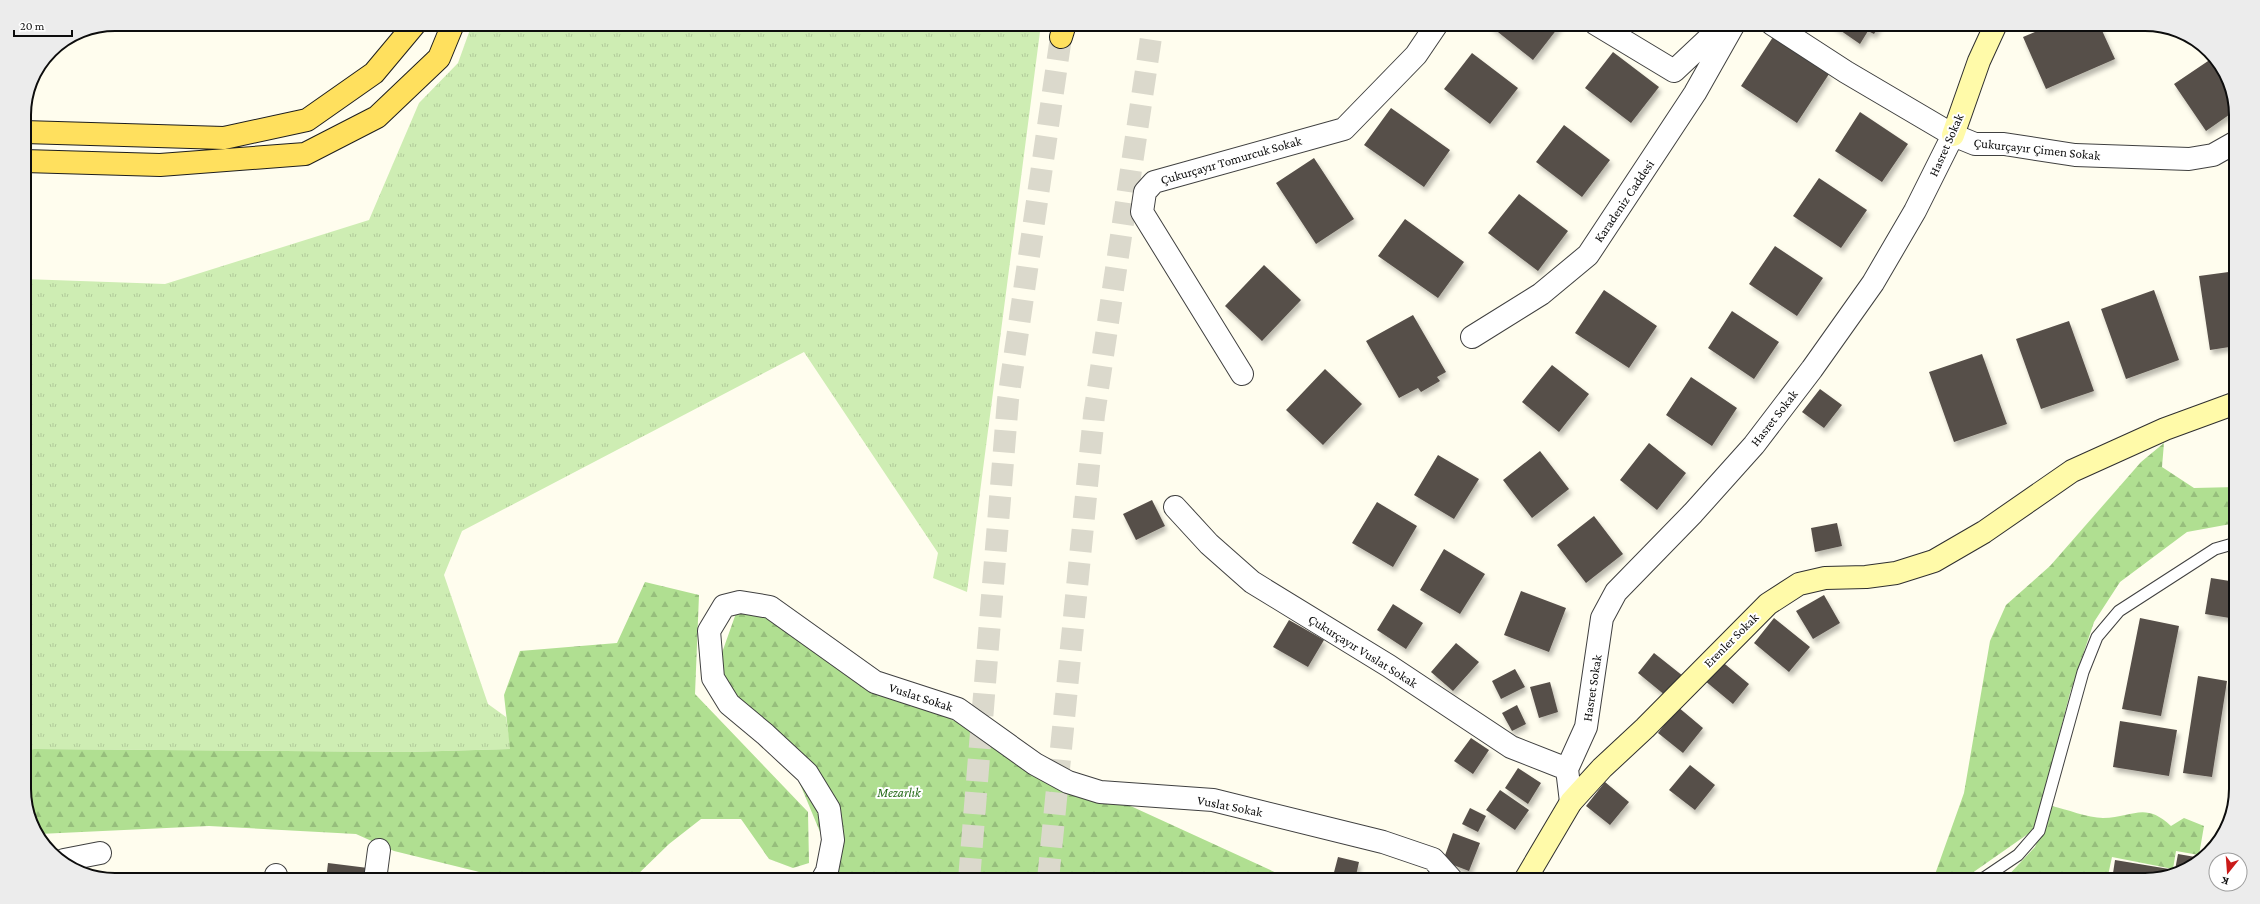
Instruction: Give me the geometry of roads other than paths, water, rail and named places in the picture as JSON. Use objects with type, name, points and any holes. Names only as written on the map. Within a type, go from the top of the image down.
[{"type":"main road","points":[[31,132],[224,138],[307,120],[374,73],[409,31]]},
{"type":"main road","points":[[31,161],[160,165],[305,154],[377,117],[439,58],[450,31]]},
{"type":"street","name":"Çukurçayır Tomurcuk Sokak","points":[[1242,374],[1142,212],[1146,192],[1154,182],[1344,129],[1416,56],[1432,31]]},
{"type":"street","points":[[1608,31],[1674,71],[1717,31]]},
{"type":"street","name":"Karadeniz Caddesi","points":[[1472,337],[1541,294],[1588,255],[1696,93],[1730,31]]},
{"type":"street","name":"Çukurçayır Çimen Sokak","points":[[1783,31],[1846,72],[1953,135],[1975,144],[2004,144],[2075,155],[2189,160],[2213,155],[2229,146]]},
{"type":"street","name":"Hasret Sokak","points":[[1567,769],[1586,727],[1602,618],[1616,592],[1693,513],[1749,450],[1812,369],[1872,283],[1914,211],[1953,135],[1979,61],[1993,31]]},
{"type":"street","name":"Erenler Sokak","points":[[1530,873],[1571,802],[1602,768],[1645,728],[1768,604],[1799,584],[1825,578],[1866,577],[1896,573],[1934,561],[1984,532],[2072,471],[2165,429],[2229,406]]},
{"type":"street","name":"Çukurçayır Vuslat Sokak","points":[[1175,507],[1209,544],[1252,582],[1389,666],[1510,747],[1567,769]]},
{"type":"street","name":"Vuslat Sokak","points":[[826,873],[833,840],[829,809],[807,773],[765,734],[729,704],[712,678],[709,631],[724,606],[740,602],[770,607],[875,682],[958,709],[1036,764],[1068,782],[1100,792],[1213,800],[1383,842],[1433,859],[1446,873]]},
{"type":"street","points":[[1567,769],[1571,802]]},
{"type":"street","points":[[377,873],[379,850]]},
{"type":"street","points":[[73,861],[100,854]]},
{"type":"lane","points":[[1991,873],[2018,855],[2039,831],[2083,672],[2096,637],[2119,611],[2215,549],[2229,546]]},
{"type":"tunnel","points":[[1049,873],[1094,415],[1152,31]]},
{"type":"tunnel","points":[[970,873],[1008,400],[1061,37]]},
{"type":"park label","name":"Mezarlık","points":[[899,792]]}]
